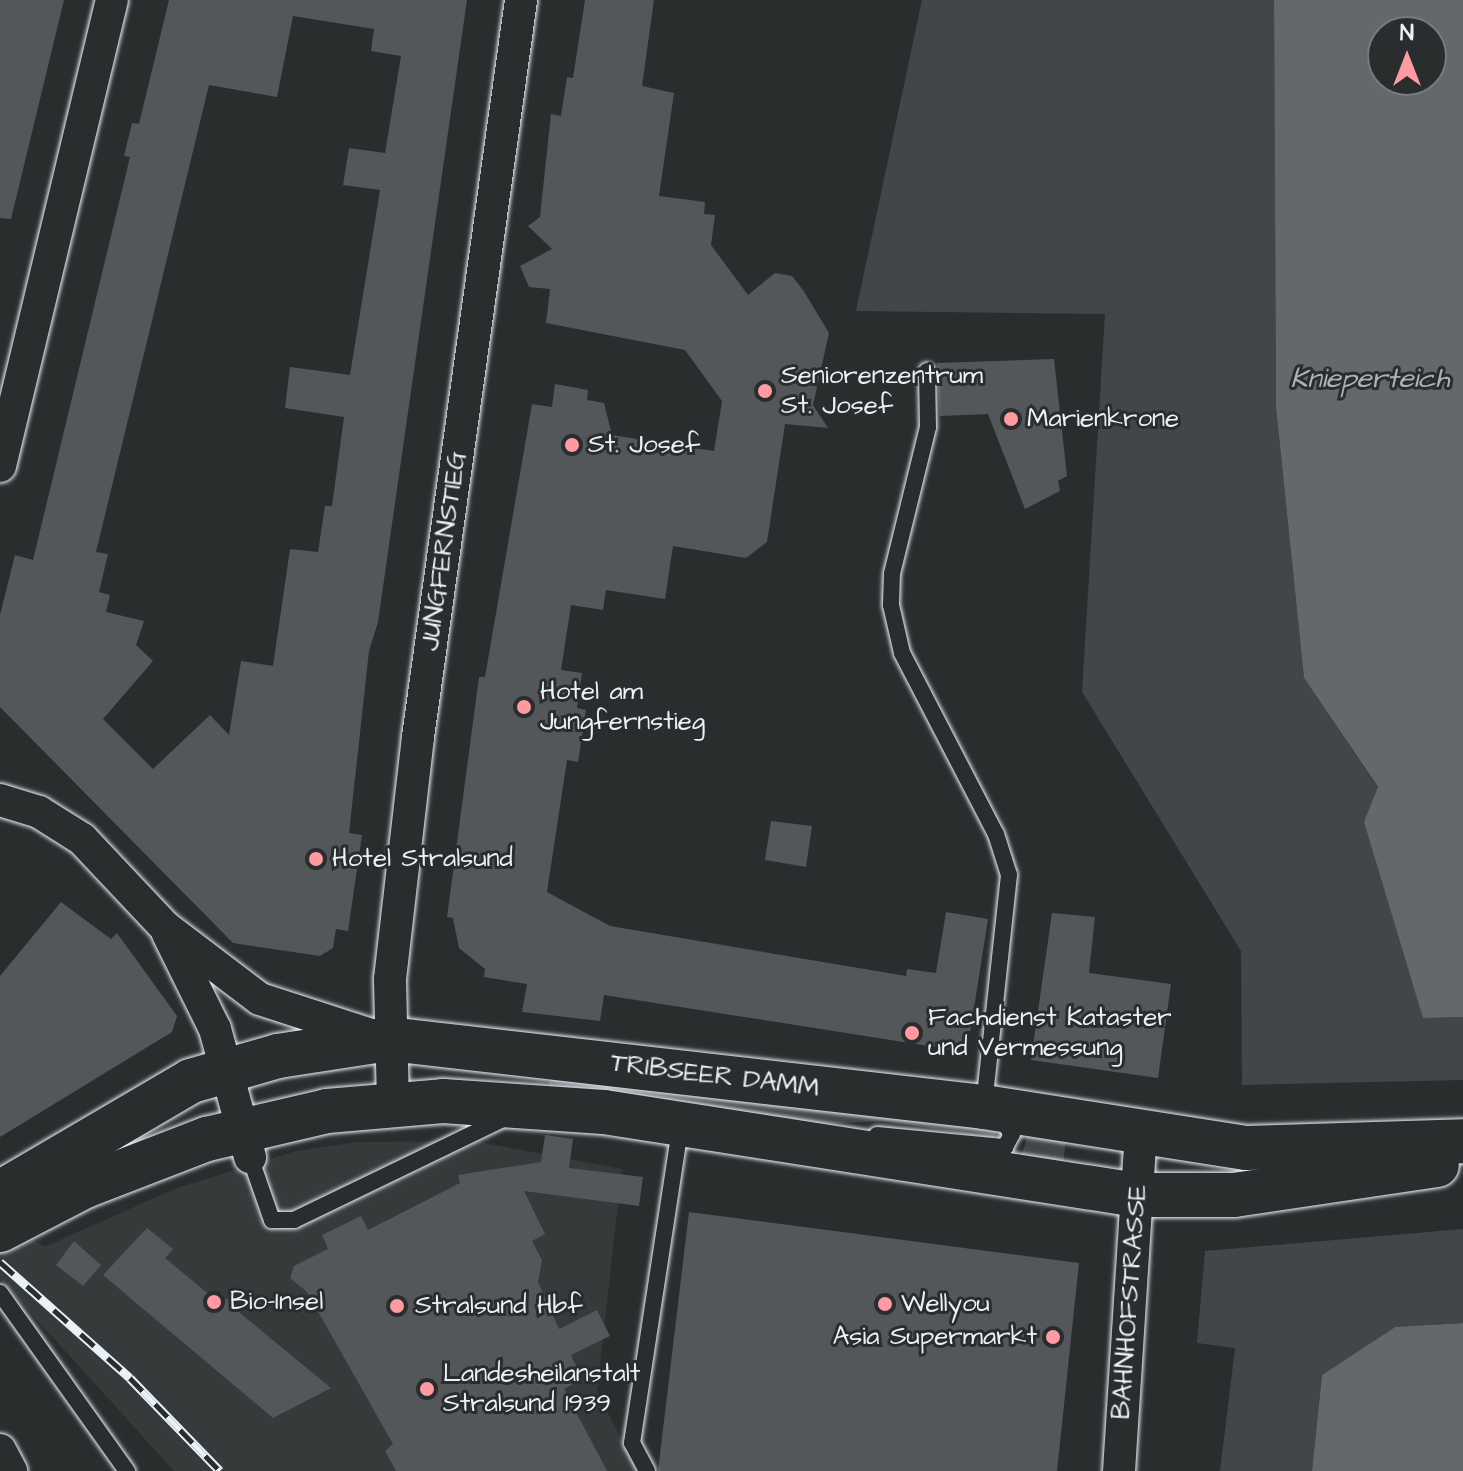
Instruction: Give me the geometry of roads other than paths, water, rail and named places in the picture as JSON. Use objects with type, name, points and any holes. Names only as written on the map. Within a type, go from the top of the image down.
[{"type":"main road","name":"TRIBSEER DAMM","points":[[0,1193],[167,1093],[227,1069],[389,1039],[984,1107],[1246,1148],[1463,1141]]},
{"type":"main road","name":"TRIBSEER DAMM","points":[[0,1230],[145,1160],[247,1143],[393,1103],[527,1105],[681,1123],[1137,1195],[1234,1195],[1463,1160]]},
{"type":"street","points":[[0,466],[112,0]]},
{"type":"street","name":"JUNGFERNSTIEG","points":[[393,1103],[389,1039],[418,737],[521,0]]},
{"type":"street","points":[[0,800],[39,812],[82,839],[165,927],[272,1007],[389,1039]]},
{"type":"street","points":[[165,927],[215,1029],[247,1143]]},
{"type":"street","name":"BAHNHOFSTRASSE","points":[[1119,1471],[1141,1133]]},
{"type":"street","points":[[0,1450],[11,1471]]},
{"type":"lane","points":[[787,1141],[922,1135],[1009,1145],[1007,1123],[984,1107],[1009,875],[996,834],[902,653],[891,605],[892,574],[928,427],[927,371]]},
{"type":"lane","points":[[247,1143],[272,1220],[294,1220],[426,1161],[527,1105]]},
{"type":"lane","points":[[647,1471],[632,1443],[681,1123]]},
{"type":"lane","points":[[0,1293],[127,1471]]},
{"type":"water","name":"Knieperteich","points":[[1274,0],[1463,0],[1463,1017],[1423,1018],[1364,822],[1378,787],[1304,678],[1276,407]]},
{"type":"water","points":[[1463,1323],[1463,1471],[1312,1471],[1322,1375],[1395,1327]]},
{"type":"railway","points":[[0,1262],[130,1378],[220,1471]]},
{"type":"place","name":"Seniorenzentrum St. Josef","points":[[765,391]]},
{"type":"place","name":"Marienkrone","points":[[1011,419]]},
{"type":"place","name":"St. Josef","points":[[572,445]]},
{"type":"place","name":"Hotel am Jungfernstieg","points":[[524,707]]},
{"type":"place","name":"Hotel Stralsund","points":[[316,859]]},
{"type":"place","name":"Fachdienst Kataster und Vermessung","points":[[912,1033]]},
{"type":"place","name":"Bio-Insel","points":[[214,1302]]},
{"type":"place","name":"Wellyou","points":[[885,1304]]},
{"type":"place","name":"Stralsund Hbf","points":[[397,1306]]},
{"type":"place","name":"Asia Supermarkt","points":[[1053,1337]]},
{"type":"place","name":"Landesheilanstalt Stralsund 1939","points":[[427,1389]]}]
